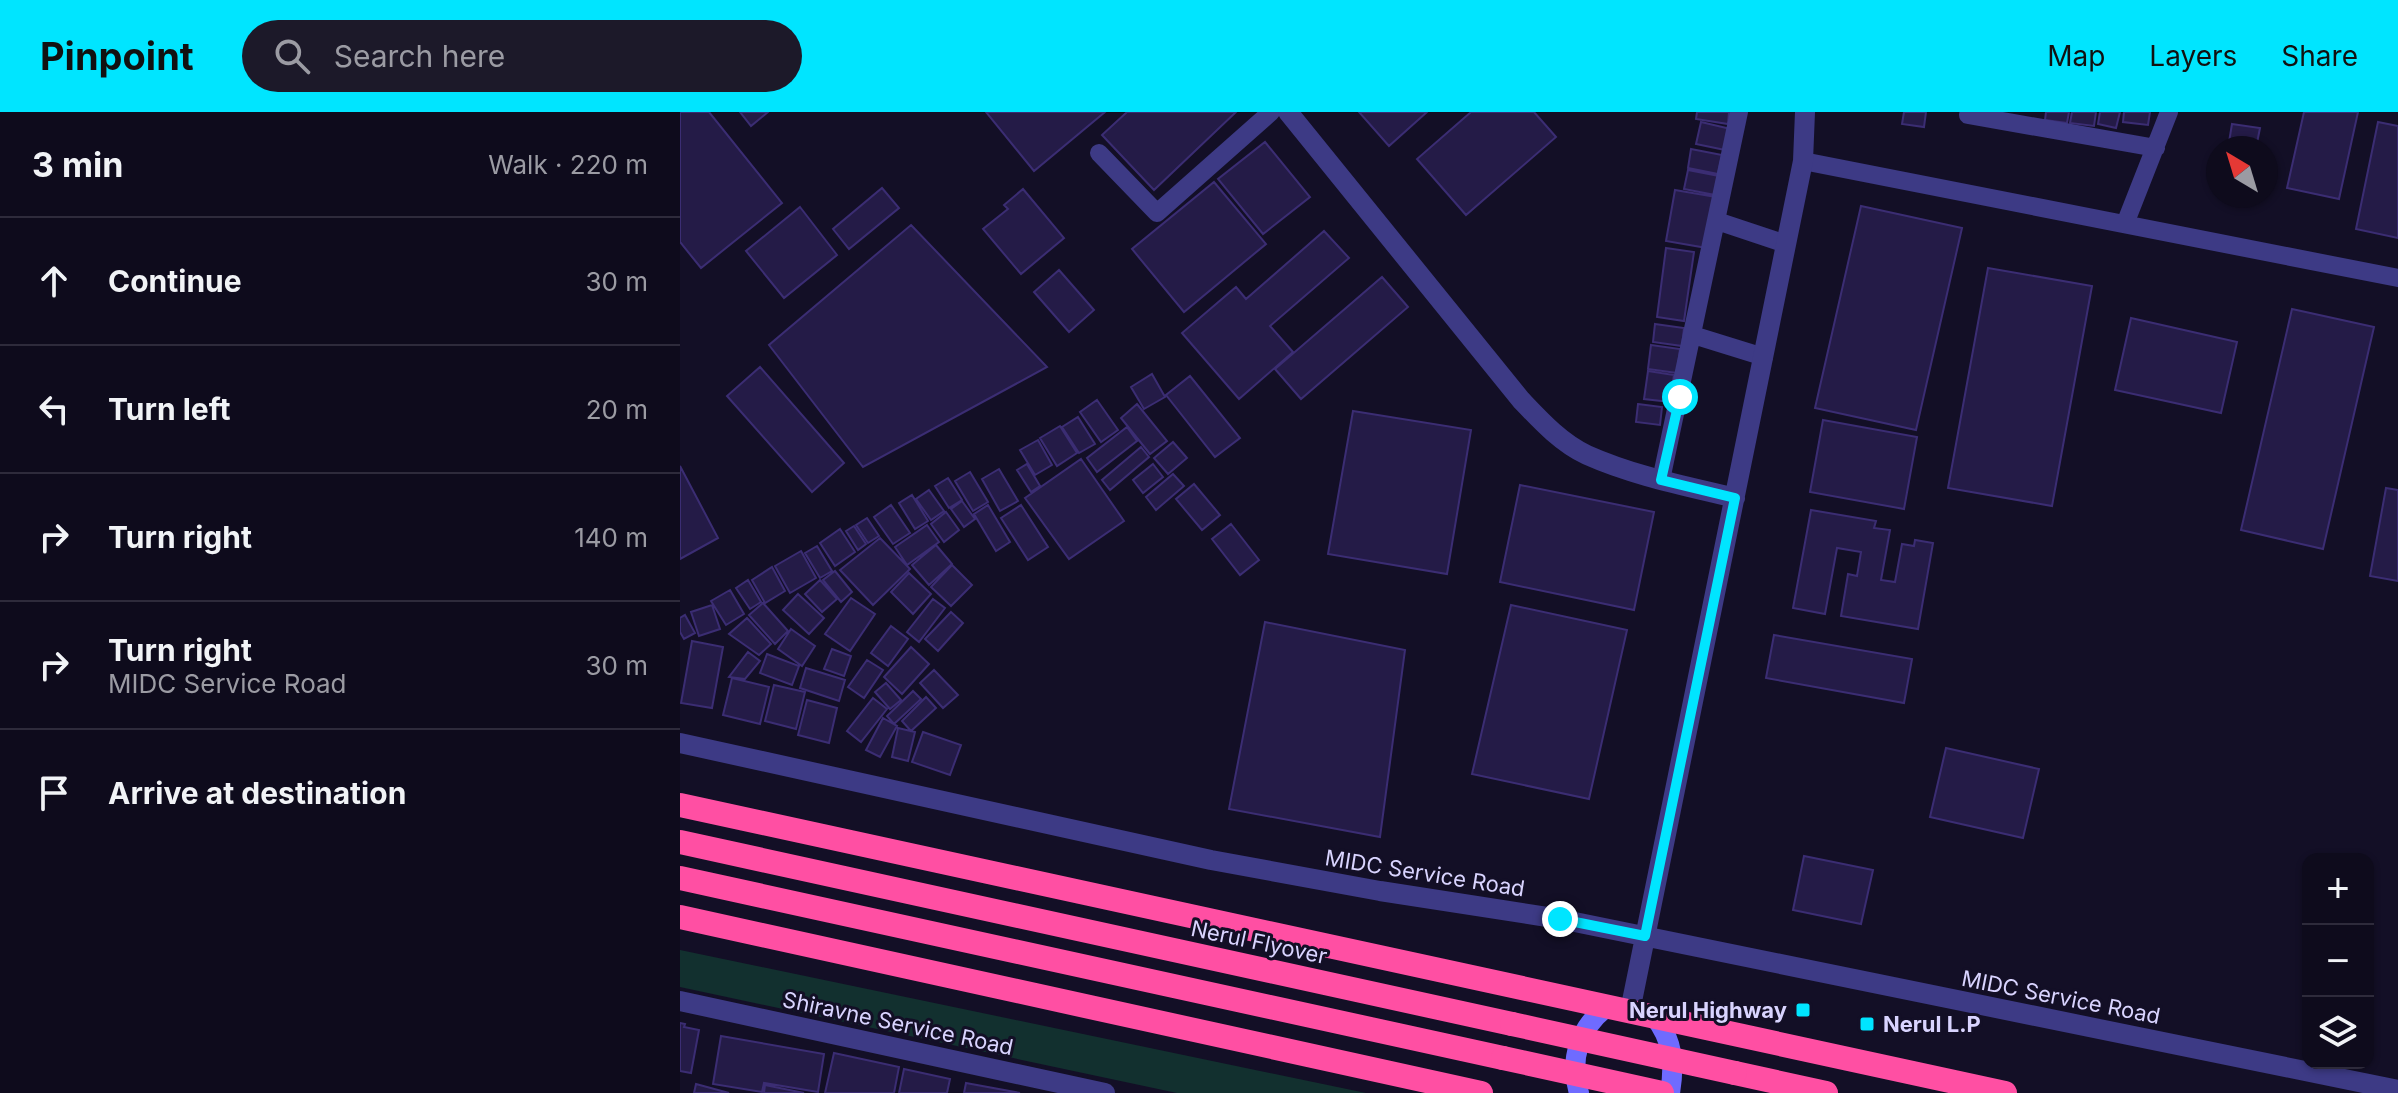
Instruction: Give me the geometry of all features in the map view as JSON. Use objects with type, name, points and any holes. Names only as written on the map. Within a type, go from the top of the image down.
[{"type":"highway","points":[[680,805],[2005,1093]]},
{"type":"highway","name":"Nerul Flyover","points":[[680,842],[1826,1093]]},
{"type":"highway","points":[[680,878],[1668,1092]]},
{"type":"highway","points":[[680,917],[1481,1093]]},
{"type":"main road","points":[[1579,1093],[1575,1072],[1578,1046],[1590,1022],[1630,1011],[1662,1026],[1674,1063],[1668,1092]]},
{"type":"street","points":[[1099,153],[1157,213],[1271,112]]},
{"type":"street","points":[[1288,112],[1521,400],[1550,430],[1586,454],[1661,480],[1735,498]]},
{"type":"street","points":[[1661,480],[1739,112]]},
{"type":"street","points":[[1630,1011],[1803,161],[1805,112]]},
{"type":"street","points":[[2125,224],[2169,112]]},
{"type":"street","points":[[1968,115],[2156,148]]},
{"type":"street","points":[[1803,161],[2398,278]]},
{"type":"street","points":[[1717,221],[1786,244]]},
{"type":"street","points":[[1693,335],[1764,357]]},
{"type":"street","name":"MIDC Service Road","points":[[680,743],[1211,860],[1645,936],[2398,1090]]},
{"type":"street","name":"Shiravne Service Road","points":[[680,1001],[1099,1092]]},
{"type":"green space","points":[[680,950],[1366,1093],[1177,1093],[680,987]]},
{"type":"building","points":[[680,112],[709,112],[782,203],[701,268],[680,242]]},
{"type":"building","points":[[740,112],[768,112],[751,126]]},
{"type":"building","points":[[986,112],[1105,112],[1034,171]]},
{"type":"building","points":[[1127,112],[1236,112],[1154,190],[1102,135]]},
{"type":"building","points":[[1359,112],[1427,112],[1389,146]]},
{"type":"building","points":[[1471,112],[1534,112],[1556,137],[1466,215],[1417,159]]},
{"type":"building","points":[[1697,112],[1729,112],[1728,124],[1696,119]]},
{"type":"building","points":[[1904,112],[1926,112],[1924,127],[1902,124]]},
{"type":"building","points":[[2046,112],[2069,112],[2067,123],[2045,120]]},
{"type":"building","points":[[2072,112],[2096,112],[2094,126],[2070,123]]},
{"type":"building","points":[[2100,112],[2120,112],[2116,128],[2098,124]]},
{"type":"building","points":[[2124,112],[2150,112],[2148,125],[2123,122]]},
{"type":"building","points":[[2304,112],[2358,112],[2339,199],[2287,188]]},
{"type":"building","points":[[1701,122],[1735,130],[1730,151],[1696,144]]},
{"type":"building","points":[[2378,122],[2398,126],[2398,238],[2356,229]]},
{"type":"building","points":[[2232,124],[2260,128],[2258,136],[2230,136]]},
{"type":"building","points":[[1265,142],[1310,197],[1263,234],[1218,179]]},
{"type":"building","points":[[1691,149],[1722,155],[1718,174],[1688,168]]},
{"type":"building","points":[[1688,170],[1719,176],[1715,195],[1684,189]]},
{"type":"building","points":[[1214,182],[1266,244],[1184,312],[1132,249]]},
{"type":"building","points":[[882,188],[899,208],[849,249],[833,229]]},
{"type":"building","points":[[1023,189],[1064,238],[1021,274],[983,229],[1008,209],[1004,205]]},
{"type":"building","points":[[1675,190],[1716,197],[1707,248],[1666,241]]},
{"type":"building","points":[[1861,206],[1962,228],[1916,430],[1815,408]]},
{"type":"building","points":[[800,207],[837,255],[784,298],[746,251]]},
{"type":"building","points":[[911,225],[1047,367],[863,467],[769,345]]},
{"type":"building","points":[[1324,231],[1349,258],[1270,326],[1293,352],[1239,399],[1182,333],[1236,287],[1246,299]]},
{"type":"building","points":[[1666,248],[1694,252],[1684,321],[1657,317]]},
{"type":"building","points":[[1988,268],[2092,286],[2052,506],[1948,488]]},
{"type":"building","points":[[1059,270],[1094,310],[1069,332],[1034,292]]},
{"type":"building","points":[[1382,277],[1408,307],[1301,399],[1275,369]]},
{"type":"building","points":[[2292,309],[2374,327],[2323,549],[2241,530]]},
{"type":"building","points":[[2131,318],[2237,342],[2221,413],[2115,390]]},
{"type":"building","points":[[1655,324],[1684,328],[1682,346],[1653,342]]},
{"type":"building","points":[[1651,345],[1680,349],[1677,373],[1648,369]]},
{"type":"building","points":[[760,367],[844,463],[812,492],[727,396]]},
{"type":"building","points":[[1648,371],[1674,375],[1670,402],[1644,399]]},
{"type":"building","points":[[1152,374],[1165,397],[1144,409],[1131,387]]},
{"type":"building","points":[[1190,376],[1240,438],[1215,457],[1166,395]]},
{"type":"building","points":[[1097,400],[1118,430],[1101,442],[1080,412]]},
{"type":"building","points":[[1137,404],[1167,441],[1150,454],[1121,418]]},
{"type":"building","points":[[1638,404],[1662,407],[1660,425],[1636,422]]},
{"type":"building","points":[[1353,411],[1471,430],[1447,574],[1328,554]]},
{"type":"building","points":[[1078,417],[1095,444],[1079,453],[1062,427]]},
{"type":"building","points":[[1823,420],[1917,437],[1904,509],[1810,492]]},
{"type":"building","points":[[1060,426],[1077,453],[1057,466],[1040,438]]},
{"type":"building","points":[[1127,427],[1137,441],[1097,472],[1087,458]]},
{"type":"building","points":[[1038,440],[1052,465],[1035,475],[1020,450]]},
{"type":"building","points":[[1173,442],[1187,458],[1168,474],[1154,458]]},
{"type":"building","points":[[1141,447],[1149,457],[1110,490],[1102,480]]},
{"type":"building","points":[[1081,459],[1124,521],[1069,559],[1025,498]]},
{"type":"building","points":[[1027,464],[1040,486],[1031,492],[1017,470]]},
{"type":"building","points":[[1153,464],[1163,477],[1143,493],[1133,480]]},
{"type":"building","points":[[680,466],[718,538],[680,559]]},
{"type":"building","points":[[999,469],[1018,501],[1000,511],[982,479]]},
{"type":"building","points":[[970,472],[988,502],[973,511],[955,481]]},
{"type":"building","points":[[1173,474],[1184,486],[1156,510],[1146,497]]},
{"type":"building","points":[[948,478],[962,500],[949,508],[935,486]]},
{"type":"building","points":[[1194,484],[1220,515],[1202,530],[1176,499]]},
{"type":"building","points":[[1520,485],[1654,512],[1634,610],[1500,582]]},
{"type":"building","points":[[2386,488],[2398,490],[2398,581],[2370,576]]},
{"type":"building","points":[[929,490],[944,511],[931,520],[916,499]]},
{"type":"building","points":[[912,495],[928,521],[915,529],[899,503]]},
{"type":"building","points":[[962,501],[975,519],[964,527],[951,509]]},
{"type":"building","points":[[891,505],[910,533],[893,544],[874,517]]},
{"type":"building","points":[[988,505],[1010,542],[996,551],[974,514]]},
{"type":"building","points":[[1021,505],[1048,547],[1028,560],[1001,518]]},
{"type":"building","points":[[1811,510],[1876,521],[1874,528],[1890,530],[1881,580],[1895,582],[1902,544],[1914,546],[1915,540],[1933,543],[1918,629],[1841,616],[1848,574],[1857,576],[1861,552],[1837,548],[1825,614],[1793,608]]},
{"type":"building","points":[[946,512],[959,530],[944,542],[931,524]]},
{"type":"building","points":[[867,518],[879,536],[868,543],[856,525]]},
{"type":"building","points":[[1231,524],[1259,560],[1240,575],[1212,539]]},
{"type":"building","points":[[927,525],[939,542],[907,565],[895,547]]},
{"type":"building","points":[[854,526],[866,544],[858,550],[846,531]]},
{"type":"building","points":[[840,529],[855,552],[835,566],[820,543]]},
{"type":"building","points":[[880,538],[910,569],[873,605],[840,570]]},
{"type":"building","points":[[936,545],[952,564],[929,585],[912,565]]},
{"type":"building","points":[[817,546],[832,571],[820,578],[805,553]]},
{"type":"building","points":[[801,551],[816,578],[790,593],[775,566]]},
{"type":"building","points":[[952,565],[972,585],[951,606],[931,587]]},
{"type":"building","points":[[772,567],[785,591],[765,603],[752,580]]},
{"type":"building","points":[[835,571],[852,592],[841,602],[823,580]]},
{"type":"building","points":[[909,573],[931,594],[913,614],[891,592]]},
{"type":"building","points":[[748,580],[761,602],[750,609],[736,588]]},
{"type":"building","points":[[820,580],[837,599],[822,612],[805,594]]},
{"type":"building","points":[[730,590],[744,614],[726,625],[711,601]]},
{"type":"building","points":[[798,594],[824,618],[809,634],[783,610]]},
{"type":"building","points":[[851,598],[875,614],[850,651],[825,634]]},
{"type":"building","points":[[933,599],[945,608],[919,642],[907,632]]},
{"type":"building","points":[[763,603],[788,631],[775,644],[749,615]]},
{"type":"building","points":[[712,605],[720,629],[699,636],[691,612]]},
{"type":"building","points":[[1511,605],[1627,630],[1589,799],[1472,774]]},
{"type":"building","points":[[951,612],[963,623],[938,651],[925,639]]},
{"type":"building","points":[[685,615],[695,633],[684,639],[680,632],[680,618]]},
{"type":"building","points":[[747,618],[771,644],[759,655],[729,634]]},
{"type":"building","points":[[1265,622],[1405,650],[1380,837],[1229,809]]},
{"type":"building","points":[[891,626],[908,639],[888,666],[871,653]]},
{"type":"building","points":[[791,629],[815,646],[802,666],[778,649]]},
{"type":"building","points":[[1774,635],[1912,659],[1904,703],[1766,678]]},
{"type":"building","points":[[692,641],[723,647],[712,708],[681,703]]},
{"type":"building","points":[[911,647],[929,664],[902,694],[884,677]]},
{"type":"building","points":[[832,649],[851,656],[844,676],[824,669]]},
{"type":"building","points":[[748,652],[760,661],[745,679],[729,677]]},
{"type":"building","points":[[767,654],[799,666],[792,685],[760,673]]},
{"type":"building","points":[[867,660],[883,670],[864,698],[848,687]]},
{"type":"building","points":[[806,668],[845,680],[839,701],[800,688]]},
{"type":"building","points":[[934,670],[958,695],[943,708],[920,683]]},
{"type":"building","points":[[732,678],[769,687],[760,724],[723,715]]},
{"type":"building","points":[[886,683],[901,700],[890,709],[875,692]]},
{"type":"building","points":[[774,685],[805,692],[796,729],[765,721]]},
{"type":"building","points":[[913,691],[921,699],[894,724],[887,716]]},
{"type":"building","points":[[926,697],[936,708],[911,731],[902,721]]},
{"type":"building","points":[[873,698],[887,709],[861,742],[847,731]]},
{"type":"building","points":[[807,700],[837,708],[829,743],[798,735]]},
{"type":"building","points":[[883,718],[897,726],[880,757],[866,750]]},
{"type":"building","points":[[898,728],[915,732],[908,761],[892,757]]},
{"type":"building","points":[[923,732],[961,745],[950,775],[912,762]]},
{"type":"building","points":[[1946,748],[2039,769],[2023,838],[1930,817]]},
{"type":"building","points":[[1804,856],[1873,870],[1861,924],[1793,910]]},
{"type":"building","points":[[680,1023],[699,1030],[691,1073],[680,1071]]},
{"type":"building","points":[[721,1036],[824,1054],[818,1092],[764,1083],[762,1092],[713,1084]]},
{"type":"building","points":[[834,1053],[899,1067],[894,1093],[825,1093]]},
{"type":"building","points":[[904,1069],[950,1079],[947,1093],[899,1093]]},
{"type":"building","points":[[966,1083],[1020,1093],[964,1093]]},
{"type":"building","points":[[696,1084],[729,1093],[694,1093]]},
{"type":"building","points":[[765,1085],[804,1093],[764,1093]]},
{"type":"place","name":"Nerul Highway","points":[[1803,1010]]},
{"type":"place","name":"Nerul L.P","points":[[1867,1024]]},
{"type":"route","points":[[1560,919],[1645,936],[1735,498],[1661,480],[1680,397]]}]
